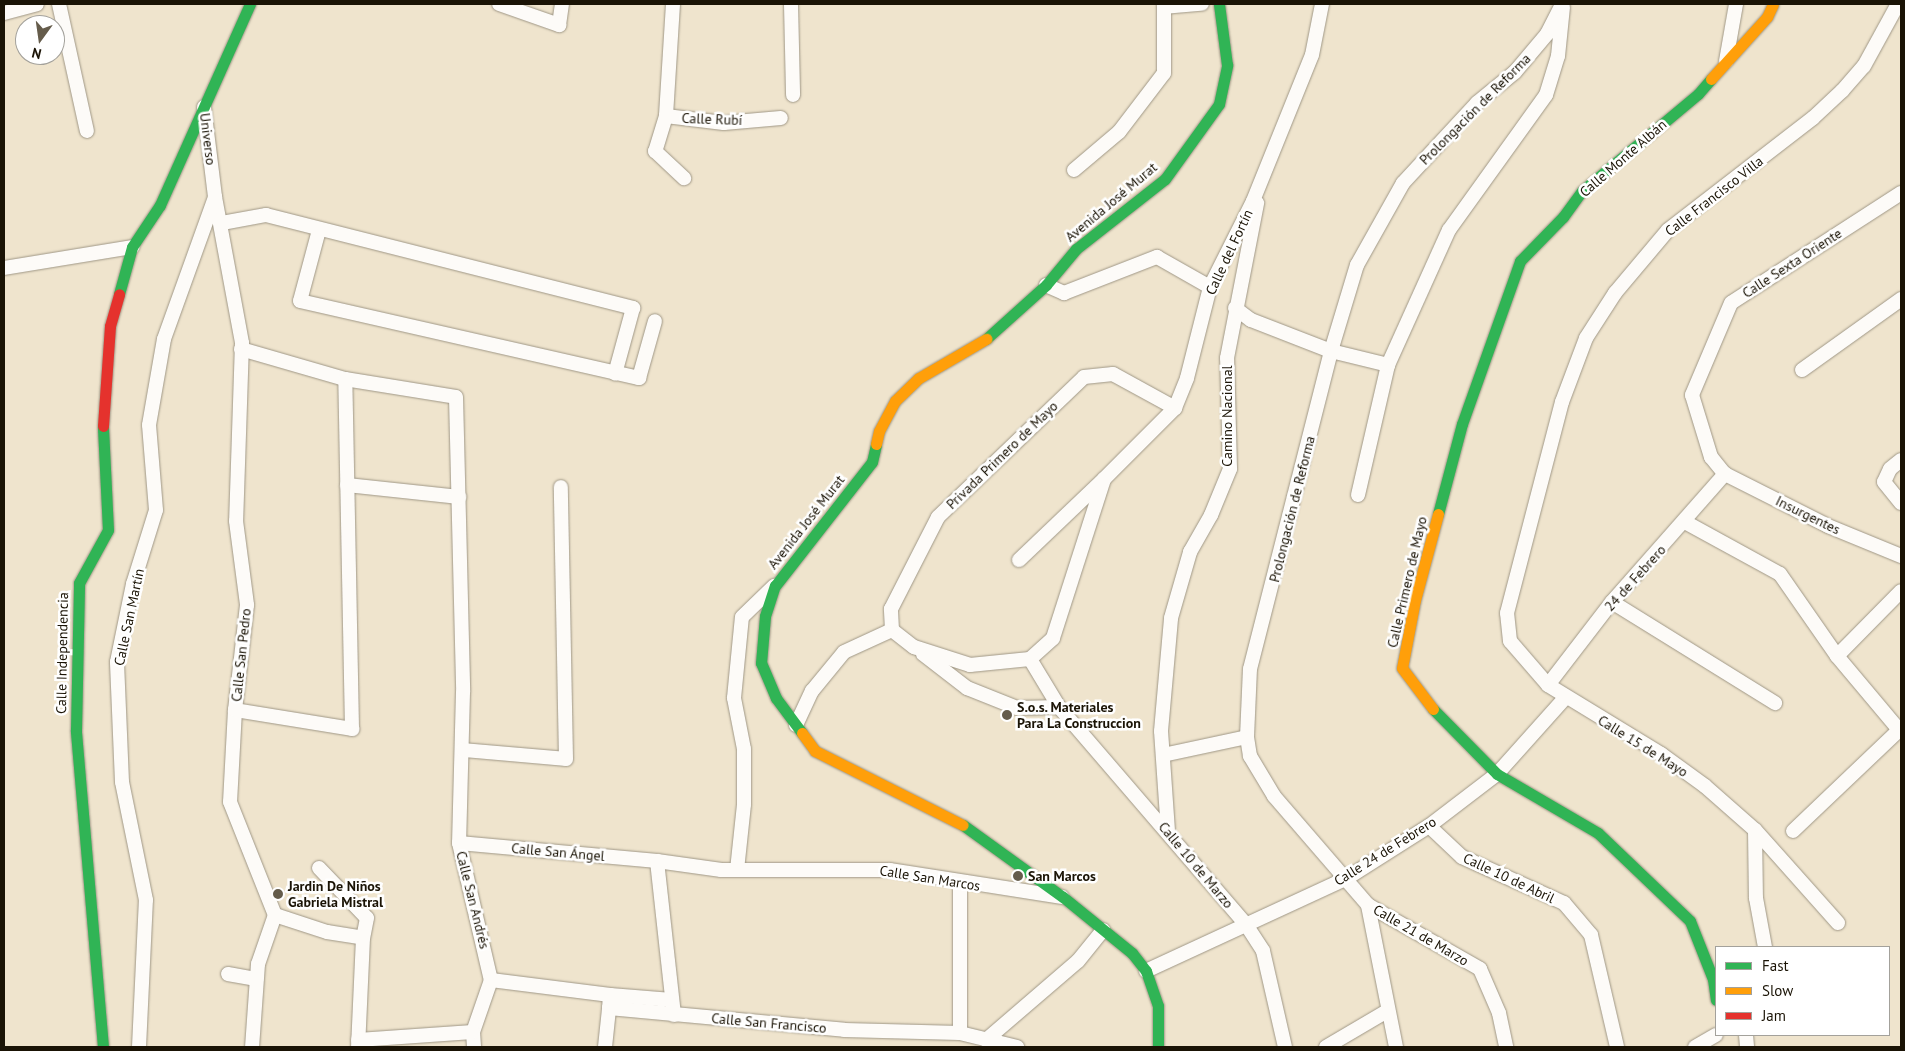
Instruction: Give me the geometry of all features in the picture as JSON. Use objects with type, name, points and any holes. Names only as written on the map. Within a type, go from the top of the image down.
[{"type":"street","points":[[4,13],[37,4]]},
{"type":"street","points":[[60,4],[87,131]]},
{"type":"street","name":"Universo","points":[[222,223],[215,197],[204,105],[250,4]]},
{"type":"street","points":[[499,4],[559,25],[562,4]]},
{"type":"street","name":"Calle Rubí","points":[[673,4],[666,116],[724,123],[781,118]]},
{"type":"street","points":[[791,4],[793,95]]},
{"type":"street","points":[[1074,170],[1119,132],[1164,73],[1164,5],[1202,4]]},
{"type":"street","name":"Avenida José Murat","points":[[1158,1047],[1158,1006],[1146,971],[1132,953],[1063,897],[965,826],[815,751],[776,698],[761,663],[765,616],[775,586],[872,462],[879,432],[895,401],[919,378],[992,336],[1046,285],[1076,249],[1165,179],[1219,104],[1227,65],[1219,4]]},
{"type":"street","name":"Calle del Fortín","points":[[1019,560],[1104,480],[1175,408],[1187,378],[1210,287],[1264,173],[1312,54],[1322,4]]},
{"type":"street","points":[[1358,495],[1388,365],[1449,230],[1546,95],[1558,56],[1563,4]]},
{"type":"street","name":"Prolongación de Reforma","points":[[1396,1047],[1387,1011],[1368,905],[1274,796],[1250,756],[1247,737],[1250,669],[1331,351],[1357,265],[1403,183],[1477,103],[1515,72],[1547,34],[1563,4]]},
{"type":"street","points":[[1726,61],[1736,4]]},
{"type":"street","points":[[1726,61],[1766,17],[1773,4]]},
{"type":"street","name":"Calle Francisco Villa","points":[[1506,613],[1562,402],[1586,338],[1615,293],[1668,230],[1813,118],[1842,90],[1864,66],[1898,4]]},
{"type":"street","name":"Calle Monte Albán","points":[[1462,424],[1520,261],[1563,217],[1582,191],[1698,94],[1726,61]]},
{"type":"street","name":"Calle Independencia","points":[[103,1047],[76,730],[79,583],[108,530],[104,427],[110,326],[132,247],[160,205],[204,105]]},
{"type":"street","points":[[666,116],[655,151],[684,178]]},
{"type":"street","name":"Camino Nacional","points":[[1168,831],[1161,731],[1171,618],[1190,552],[1211,515],[1230,469],[1227,358],[1235,308],[1264,173]]},
{"type":"street","name":"Calle Sexta Oriente","points":[[1722,470],[1711,457],[1692,395],[1731,303],[1901,193]]},
{"type":"street","name":"Calle San Martín","points":[[139,1047],[146,900],[122,782],[117,662],[133,584],[156,510],[149,425],[164,339],[215,197]]},
{"type":"street","points":[[222,223],[266,215],[319,230],[633,308],[615,374]]},
{"type":"street","name":"Calle San Pedro","points":[[222,223],[241,349],[236,521],[246,605],[235,710],[230,802],[276,915]]},
{"type":"street","points":[[319,230],[300,301],[639,378],[656,321]]},
{"type":"street","points":[[4,268],[132,247]]},
{"type":"street","points":[[1046,285],[1064,292],[1157,257],[1210,287]]},
{"type":"street","points":[[1802,370],[1901,299]]},
{"type":"street","points":[[1235,308],[1251,320],[1331,351],[1388,365]]},
{"type":"street","points":[[235,710],[352,729],[345,379],[241,349]]},
{"type":"street","name":"Privada Primero de Mayo","points":[[892,630],[891,609],[938,517],[1084,376],[1113,374],[1175,408]]},
{"type":"street","name":"Calle San Andrés","points":[[345,379],[456,397],[463,750],[459,843],[491,980]]},
{"type":"street","name":"Calle Primero de Mayo","points":[[1462,424],[1415,600],[1402,668],[1438,716],[1497,774],[1598,833],[1690,921],[1714,979],[1715,990]]},
{"type":"street","points":[[1901,460],[1890,468],[1884,482],[1901,503]]},
{"type":"street","name":"24 de Febrero","points":[[1548,685],[1612,602],[1685,522],[1722,470]]},
{"type":"street","name":"Insurgentes","points":[[1722,470],[1828,526],[1901,556]]},
{"type":"street","name":"Calle del Fortín","points":[[1030,659],[1053,638],[1104,480]]},
{"type":"street","points":[[347,485],[459,497]]},
{"type":"street","points":[[463,750],[566,759],[561,487]]},
{"type":"street","points":[[1685,522],[1780,574],[1837,656],[1900,729],[1792,831]]},
{"type":"street","points":[[737,870],[744,804],[744,749],[734,698],[742,617],[775,586]]},
{"type":"street","points":[[1837,656],[1901,591]]},
{"type":"street","points":[[1612,602],[1775,703]]},
{"type":"street","name":"Calle 15 de Mayo","points":[[1506,613],[1510,641],[1548,685],[1565,698],[1662,754],[1705,786],[1756,830],[1838,923]]},
{"type":"street","points":[[796,725],[812,691],[844,652],[892,630],[967,688],[1017,708],[1059,707]]},
{"type":"street","points":[[914,647],[970,666],[1030,659]]},
{"type":"street","name":"Calle 10 de Marzo","points":[[1030,659],[1059,707],[1168,831],[1245,923],[1263,951],[1285,1047]]},
{"type":"street","name":"Calle 24 de Febrero","points":[[1146,971],[1245,923],[1346,878],[1429,826],[1497,774],[1565,698]]},
{"type":"street","points":[[1163,755],[1247,737]]},
{"type":"street","name":"Calle 10 de Abril","points":[[1429,826],[1462,857],[1564,903],[1591,935],[1617,1047]]},
{"type":"street","points":[[1756,830],[1756,898],[1767,946]]},
{"type":"street","name":"Calle San Ángel","points":[[459,843],[657,860]]},
{"type":"street","points":[[657,860],[674,1015]]},
{"type":"street","name":"Calle San Marcos","points":[[657,860],[737,870],[890,870],[960,883],[1063,897]]},
{"type":"street","points":[[319,868],[367,918],[363,938],[358,1044],[473,1032]]},
{"type":"street","points":[[960,883],[960,1034]]},
{"type":"street","name":"Calle 21 de Marzo","points":[[1368,905],[1480,969],[1499,1013],[1506,1047]]},
{"type":"street","points":[[252,1047],[258,964],[276,915],[327,932],[363,938]]},
{"type":"street","points":[[986,1040],[1078,961],[1103,930]]},
{"type":"street","points":[[228,974],[257,979]]},
{"type":"street","points":[[474,1047],[473,1032],[491,980],[609,1001],[672,1000]]},
{"type":"street","points":[[604,1047],[609,1001]]},
{"type":"street","name":"Calle San Francisco","points":[[609,1001],[674,1015],[810,1024],[844,1030],[960,1034],[1017,1047]]},
{"type":"street","points":[[1326,1047],[1387,1011]]},
{"type":"street","points":[[1695,1047],[1715,1036]]},
{"type":"traffic: fast","points":[[119,294],[132,247],[160,205],[250,4]]},
{"type":"traffic: fast","points":[[986,339],[1046,285],[1076,249],[1165,179],[1219,104],[1227,65],[1219,4]]},
{"type":"traffic: fast","points":[[1438,514],[1462,424],[1520,261],[1563,217],[1582,191],[1698,94],[1711,79]]},
{"type":"traffic: fast","points":[[103,426],[108,530],[79,583],[76,730],[103,1047]]},
{"type":"traffic: fast","points":[[802,733],[776,698],[761,663],[765,616],[775,586],[872,462],[876,444]]},
{"type":"traffic: fast","points":[[1433,709],[1497,774],[1598,833],[1690,921],[1713,979],[1715,993]]},
{"type":"traffic: fast","points":[[963,825],[1063,897],[1132,953],[1146,971],[1158,1006],[1158,1047]]},
{"type":"traffic: slow","points":[[1711,79],[1767,17],[1773,4]]},
{"type":"traffic: slow","points":[[876,444],[879,431],[895,401],[919,378],[986,339]]},
{"type":"traffic: slow","points":[[1433,709],[1402,668],[1415,600],[1438,514]]},
{"type":"traffic: slow","points":[[802,733],[815,751],[963,825]]},
{"type":"traffic: jam","points":[[103,426],[110,326],[119,294]]},
{"type":"place","name":"S.o.s. Materiales Para La Construccion","points":[[1007,715]]},
{"type":"place","name":"San Marcos","points":[[1018,876]]},
{"type":"place","name":"Jardin De Niños Gabriela Mistral","points":[[278,894]]}]
